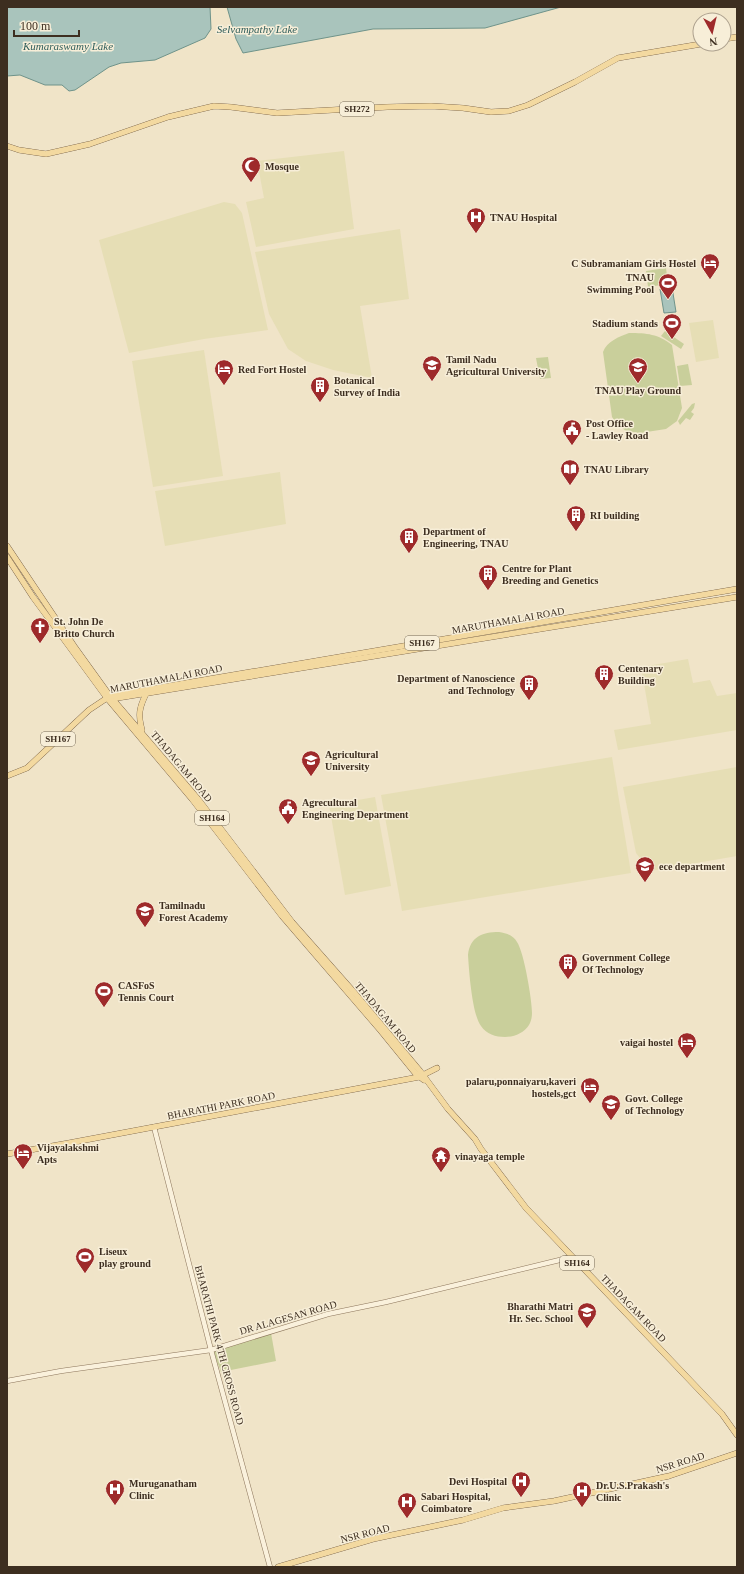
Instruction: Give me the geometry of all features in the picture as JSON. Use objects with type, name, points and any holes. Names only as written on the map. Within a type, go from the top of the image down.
[{"type":"main road","name":"SH272","points":[[7,146],[19,150],[46,154],[90,144],[168,117],[214,106],[230,106],[277,113],[431,106],[491,112],[509,110],[528,105],[575,82],[618,58],[692,46]]},
{"type":"main road","name":"THADAGAM ROAD","points":[[7,546],[110,698],[142,732],[198,799],[292,922],[353,990],[420,1075]]},
{"type":"main road","name":"THADAGAM ROAD","points":[[7,557],[33,597],[110,698],[192,799],[282,916],[475,1138],[481,1149],[526,1208],[722,1414],[737,1435]]},
{"type":"main road","name":"MARUTHAMALAI ROAD","points":[[110,698],[123,694],[737,589]]},
{"type":"main road","name":"MARUTHAMALAI ROAD","points":[[110,698],[146,694],[737,597]]},
{"type":"main road","points":[[103,686],[111,692],[123,694]]},
{"type":"main road","points":[[142,732],[139,711],[146,694]]},
{"type":"main road","name":"SH167","points":[[7,776],[27,768],[89,710],[110,698]]},
{"type":"main road","name":"BHARATHI PARK ROAD","points":[[7,1154],[420,1075],[437,1068]]},
{"type":"main road","name":"NSR ROAD","points":[[278,1567],[373,1539],[463,1520],[503,1508],[554,1501],[669,1476],[737,1453]]},
{"type":"street","name":"BHARATHI PARK 4TH CROSS ROAD","points":[[154,1127],[211,1350],[270,1567]]},
{"type":"street","name":"DR ALAGESAN ROAD","points":[[7,1381],[61,1371],[211,1350],[328,1314],[386,1302],[572,1257]]},
{"type":"shaded area","points":[[344,151],[354,229],[256,247],[246,202],[264,198],[257,161]]},
{"type":"shaded area","points":[[224,202],[235,204],[242,213],[268,330],[204,339],[129,353],[99,240]]},
{"type":"shaded area","points":[[400,229],[409,299],[360,306],[372,378],[333,370],[306,361],[288,349],[269,314],[255,252]]},
{"type":"shaded area","points":[[713,320],[719,358],[696,362],[689,323]]},
{"type":"shaded area","points":[[204,350],[223,476],[153,487],[132,361]]},
{"type":"shaded area","points":[[280,472],[286,524],[165,546],[155,491]]},
{"type":"shaded area","points":[[688,659],[693,683],[710,680],[717,696],[737,693],[737,730],[618,750],[614,730],[651,724],[641,667]]},
{"type":"shaded area","points":[[612,757],[631,873],[402,911],[381,795]]},
{"type":"shaded area","points":[[737,767],[737,856],[650,871],[636,853],[623,787]]},
{"type":"shaded area","points":[[375,797],[391,886],[345,895],[329,805]]},
{"type":"green space","points":[[666,268],[668,284],[648,287],[646,271]]},
{"type":"green space","name":"Stadium stands","points":[[665,331],[684,344],[681,349],[661,336]]},
{"type":"green space","points":[[629,333],[641,333],[657,336],[672,345],[682,408],[677,421],[666,429],[640,433],[626,431],[617,424],[612,417],[603,352],[610,342]]},
{"type":"green space","points":[[548,357],[551,378],[540,379],[536,358]]},
{"type":"green space","points":[[688,364],[692,385],[680,386],[677,366]]},
{"type":"green space","points":[[695,403],[691,412],[694,414],[690,420],[686,418],[680,425],[678,421],[692,404]]},
{"type":"green space","points":[[499,932],[511,936],[520,947],[532,1007],[530,1024],[527,1028],[518,1034],[508,1037],[492,1034],[481,1026],[475,1012],[469,971],[468,955],[471,944],[474,940],[487,933]]},
{"type":"green space","points":[[271,1333],[276,1361],[221,1372],[213,1351]]},
{"type":"water","name":"Kumaraswamy Lake","points":[[7,7],[210,7],[211,29],[205,38],[155,60],[121,63],[109,67],[75,90],[69,91],[62,85],[45,85],[20,75],[7,76]]},
{"type":"water","name":"Selvampathy Lake","points":[[227,7],[561,7],[485,28],[373,29],[243,53],[236,39]]},
{"type":"water","name":"TNAU Swimming Pool","points":[[672,287],[676,312],[664,313],[660,289]]},
{"type":"place","name":"Mosque","points":[[251,183]]},
{"type":"place","name":"TNAU Hospital","points":[[476,234]]},
{"type":"place","name":"C Subramaniam Girls Hostel","points":[[710,280]]},
{"type":"place","name":"TNAU Swimming Pool","points":[[668,300]]},
{"type":"place","name":"Stadium stands","points":[[672,340]]},
{"type":"place","name":"Tamil Nadu Agricultural University","points":[[432,382]]},
{"type":"place","name":"TNAU Play Ground","points":[[638,384]]},
{"type":"place","name":"Red Fort Hostel","points":[[224,386]]},
{"type":"place","name":"Botanical Survey of India","points":[[320,403]]},
{"type":"place","name":"Post Office - Lawley Road","points":[[572,446]]},
{"type":"place","name":"TNAU Library","points":[[570,486]]},
{"type":"place","name":"RI building","points":[[576,532]]},
{"type":"place","name":"Department of Engineering, TNAU","points":[[409,554]]},
{"type":"place","name":"Centre for Plant Breeding and Genetics","points":[[488,591]]},
{"type":"place","name":"St. John De Britto Church","points":[[40,644]]},
{"type":"place","name":"Centenary Building","points":[[604,691]]},
{"type":"place","name":"Department of Nanoscience and Technology","points":[[529,701]]},
{"type":"place","name":"Agricultural University","points":[[311,777]]},
{"type":"place","name":"Agrecultural Engineering Department","points":[[288,825]]},
{"type":"place","name":"ece department","points":[[645,883]]},
{"type":"place","name":"Tamilnadu Forest Academy","points":[[145,928]]},
{"type":"place","name":"Government College Of Technology","points":[[568,980]]},
{"type":"place","name":"CASFoS Tennis Court","points":[[104,1008]]},
{"type":"place","name":"vaigai hostel","points":[[687,1059]]},
{"type":"place","name":"palaru,ponnaiyaru,kaveri hostels,gct","points":[[590,1104]]},
{"type":"place","name":"Govt. College of Technology","points":[[611,1121]]},
{"type":"place","name":"Vijayalakshmi Apts","points":[[23,1170]]},
{"type":"place","name":"vinayaga temple","points":[[441,1173]]},
{"type":"place","name":"Liseux play ground","points":[[85,1274]]},
{"type":"place","name":"Bharathi Matri Hr. Sec. School","points":[[587,1329]]},
{"type":"place","name":"Devi Hospital","points":[[521,1498]]},
{"type":"place","name":"Muruganatham Clinic","points":[[115,1506]]},
{"type":"place","name":"Dr.U.S.Prakash's Clinic","points":[[582,1508]]},
{"type":"place","name":"Sabari Hospital, Coimbatore","points":[[407,1519]]}]
